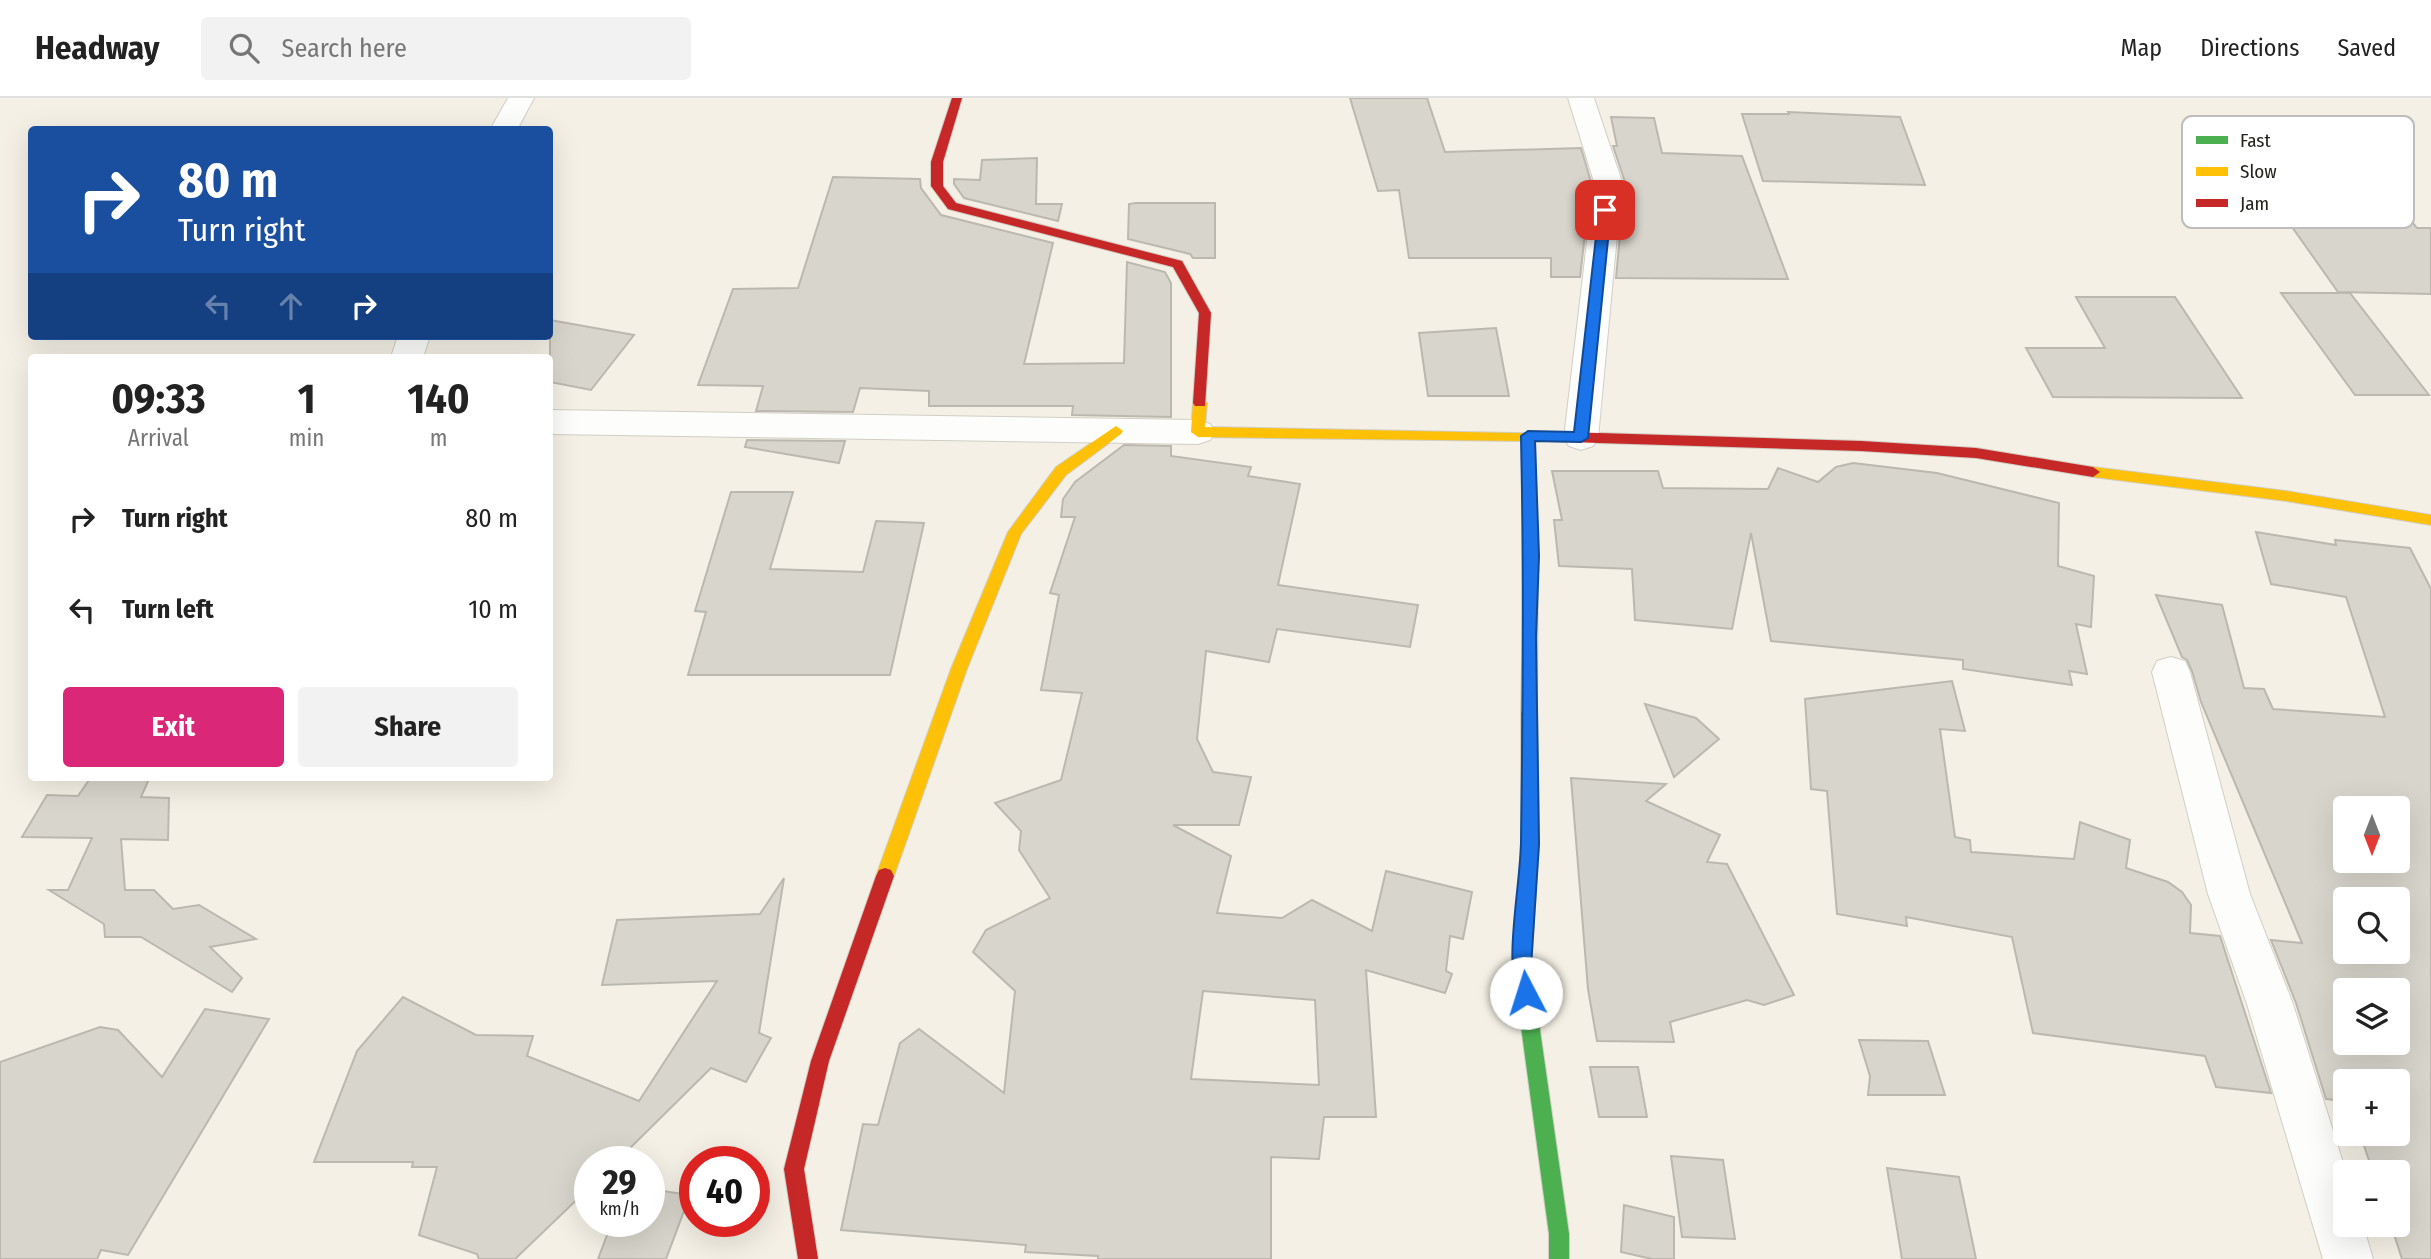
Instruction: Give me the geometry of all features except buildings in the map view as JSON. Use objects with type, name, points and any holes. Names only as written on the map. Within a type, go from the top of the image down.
[{"type":"street","points":[[505,126],[521,98]]},
{"type":"street","points":[[957,98],[937,162],[937,186],[952,206],[1178,264],[1205,313],[1198,432]]},
{"type":"street","points":[[1581,98],[1608,183],[1581,438]]},
{"type":"street","points":[[553,422],[1528,436],[1861,446],[1976,453],[2088,471],[2286,496],[2431,520]]},
{"type":"street","points":[[808,1259],[794,1169],[820,1061],[959,669],[1015,532],[1061,471],[1116,431]]},
{"type":"street","points":[[1528,436],[1531,556],[1530,844],[1522,967],[1559,1234],[1559,1259]]},
{"type":"street","points":[[2171,672],[2229,894],[2270,1004],[2348,1259]]},
{"type":"traffic: fast","points":[[1529,711],[1530,844],[1522,967],[1559,1234],[1559,1259]]},
{"type":"traffic: slow","points":[[1200,403],[1198,432],[1566,437]]},
{"type":"traffic: slow","points":[[885,876],[959,669],[1015,532],[1061,471],[1116,431]]},
{"type":"traffic: slow","points":[[1528,436],[1531,556],[1529,711]]},
{"type":"traffic: slow","points":[[2093,472],[2286,496],[2431,520]]},
{"type":"traffic: jam","points":[[957,98],[937,162],[937,186],[952,206],[1178,264],[1205,313],[1200,403]]},
{"type":"traffic: jam","points":[[1566,437],[1861,446],[1976,453],[2093,472]]},
{"type":"traffic: jam","points":[[808,1259],[794,1169],[820,1061],[885,876]]},
{"type":"route","points":[[1526,993],[1522,967],[1530,844],[1531,556],[1528,436],[1581,438],[1605,210]]}]
